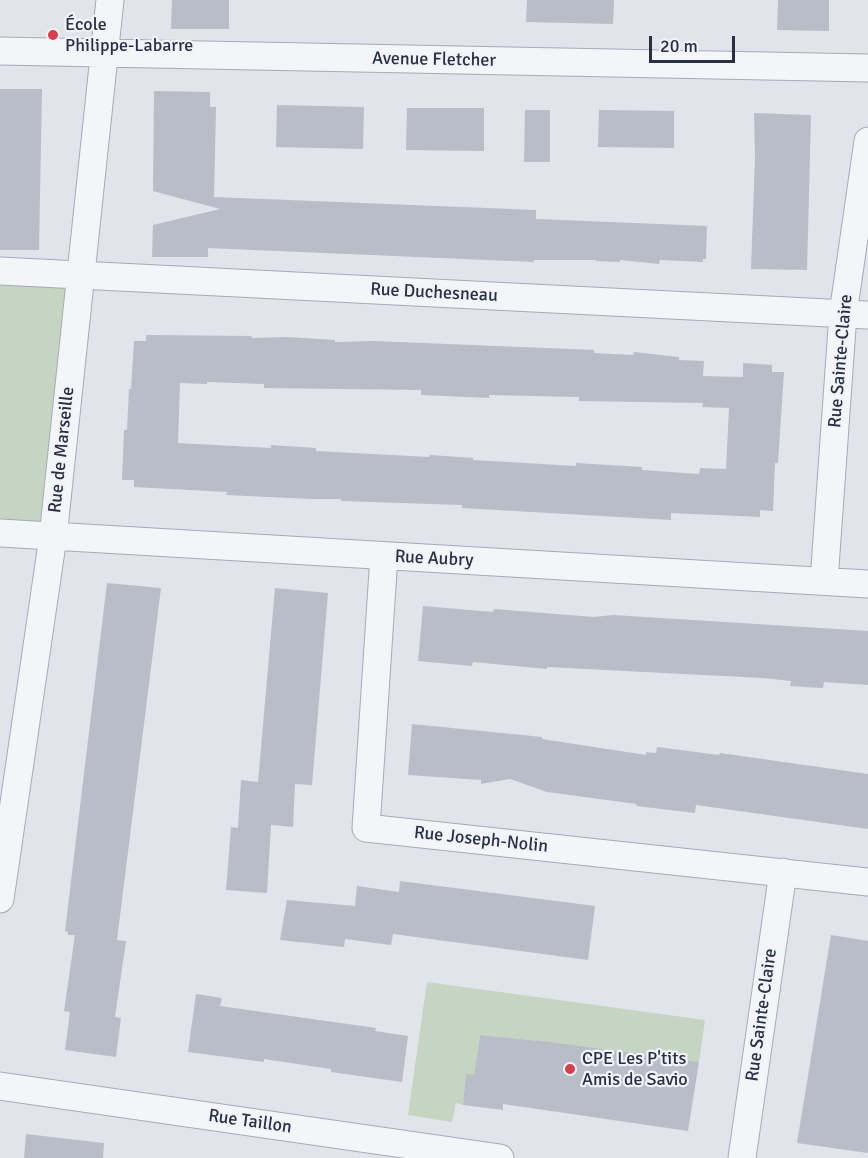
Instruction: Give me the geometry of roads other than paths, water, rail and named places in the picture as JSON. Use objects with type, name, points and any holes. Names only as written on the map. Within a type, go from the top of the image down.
[{"type":"street","name":"Rue de Marseille","points":[[0,898],[53,537],[110,0]]},
{"type":"street","name":"Avenue Fletcher","points":[[0,51],[868,68]]},
{"type":"street","name":"Rue Sainte-Claire","points":[[824,581],[856,314],[868,141]]},
{"type":"street","name":"Rue Duchesneau","points":[[0,271],[856,314]]},
{"type":"street","name":"Rue Aubry","points":[[0,533],[868,584]]},
{"type":"street","name":"Rue Joseph-Nolin","points":[[384,556],[366,828],[868,882]]},
{"type":"street","name":"Rue Sainte-Claire","points":[[742,1158],[783,872]]},
{"type":"street","name":"Rue Taillon","points":[[0,1086],[500,1158]]},
{"type":"place","name":"École Philippe-Labarre","points":[[53,35]]},
{"type":"place","name":"CPE Les P'tits Amis de Savio","points":[[570,1069]]}]
